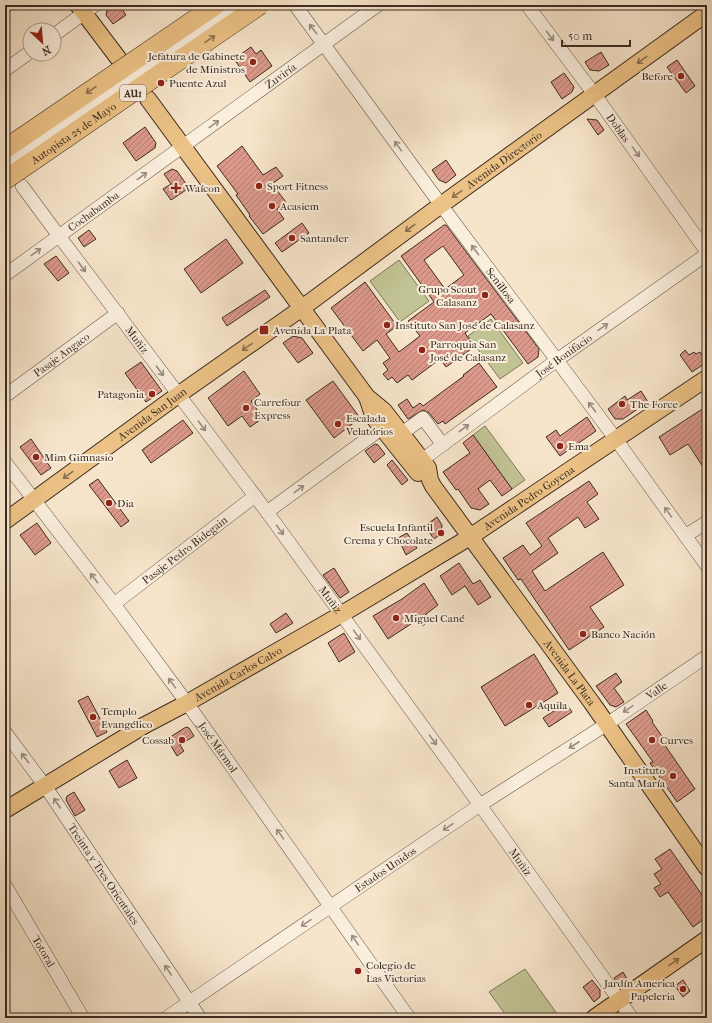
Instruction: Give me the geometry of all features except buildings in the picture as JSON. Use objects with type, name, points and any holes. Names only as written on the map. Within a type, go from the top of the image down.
[{"type":"highway","name":"AU1","points":[[5,149],[216,5]]},
{"type":"highway","name":"Autopista 25 de Mayo","points":[[14,183],[260,5]]},
{"type":"main road","points":[[86,8],[118,58]]},
{"type":"main road","name":"Avenida Directorio","points":[[302,308],[707,12]]},
{"type":"main road","name":"Avenida La Plata","points":[[148,100],[367,397],[374,418],[390,433],[419,474],[430,480],[607,724],[707,868]]},
{"type":"main road","name":"Avenida San Juan","points":[[5,521],[178,395],[302,308]]},
{"type":"main road","name":"Avenida Pedro Goyena","points":[[470,536],[707,378]]},
{"type":"main road","points":[[390,433],[398,440],[414,461],[418,462],[422,460]]},
{"type":"main road","name":"Avenida La Plata","points":[[422,460],[428,468],[430,480]]},
{"type":"main road","name":"Avenida Carlos Calvo","points":[[43,782],[78,766],[145,725],[187,703],[342,614],[470,536]]},
{"type":"main road","points":[[5,810],[43,782]]},
{"type":"main road","points":[[594,1018],[707,939]]},
{"type":"street","points":[[5,165],[236,5]]},
{"type":"street","name":"Senillosa","points":[[295,5],[441,205],[615,438],[707,566]]},
{"type":"street","name":"Zuviría","points":[[182,147],[378,5]]},
{"type":"street","name":"Doblas","points":[[527,5],[595,95],[707,253]]},
{"type":"street","points":[[62,28],[86,8]]},
{"type":"street","points":[[5,70],[22,58]]},
{"type":"street","name":"Cochabamba","points":[[5,275],[182,147]]},
{"type":"street","name":"Muñiz","points":[[14,183],[59,236],[267,512],[480,805],[632,1018]]},
{"type":"street","name":"José Bonifacio","points":[[422,460],[557,360],[707,253]]},
{"type":"street","name":"Pasaje Angaco","points":[[5,396],[118,313]]},
{"type":"street","points":[[267,512],[390,433],[423,418],[443,445]]},
{"type":"street","name":"José Mármol","points":[[5,462],[114,604],[187,703],[410,1018]]},
{"type":"street","name":"Pasaje Pedro Bidegain","points":[[114,604],[255,496]]},
{"type":"street","points":[[685,536],[707,522]]},
{"type":"street","name":"Valle","points":[[607,724],[707,656]]},
{"type":"street","name":"Estados Unidos","points":[[166,1018],[480,805],[607,724]]},
{"type":"street","name":"Treinta y Tres Orientales","points":[[5,732],[43,782],[200,1018]]},
{"type":"street","name":"Totoral","points":[[5,885],[82,1018]]},
{"type":"green space","points":[[399,260],[429,301],[400,322],[370,281]]},
{"type":"green space","points":[[491,319],[523,363],[500,379],[468,336]]},
{"type":"green space","points":[[485,426],[525,480],[512,489],[473,435]]},
{"type":"green space","points":[[525,969],[560,1018],[508,1018],[489,992]]},
{"type":"place","name":"Jefatura de Gabinete de Ministros","points":[[253,62]]},
{"type":"place","name":"Before","points":[[681,76]]},
{"type":"place","name":"Puente Azul","points":[[161,83]]},
{"type":"place","name":"Sport Fitness","points":[[259,186]]},
{"type":"place","name":"Waícon","points":[[176,188]]},
{"type":"place","name":"Acasiem","points":[[272,206]]},
{"type":"place","name":"Santander","points":[[292,238]]},
{"type":"place","name":"Grupo Scout Calasanz","points":[[485,295]]},
{"type":"place","name":"Instituto San José de Calasanz","points":[[387,325]]},
{"type":"place","name":"Avenida La Plata","points":[[264,330]]},
{"type":"place","name":"Parroquia San José de Calasanz","points":[[422,350]]},
{"type":"place","name":"Patagonia","points":[[152,394]]},
{"type":"place","name":"The Force","points":[[622,404]]},
{"type":"place","name":"Carrefour Express","points":[[246,408]]},
{"type":"place","name":"Escalada Velatórios","points":[[338,424]]},
{"type":"place","name":"Ema","points":[[560,446]]},
{"type":"place","name":"Mim Gimnasio","points":[[36,457]]},
{"type":"place","name":"Dia","points":[[109,503]]},
{"type":"place","name":"Escuela Infantil Crema y Chocolate","points":[[441,533]]},
{"type":"place","name":"Miguel Cané","points":[[396,618]]},
{"type":"place","name":"Banco Nación","points":[[583,634]]},
{"type":"place","name":"Aquila","points":[[529,705]]},
{"type":"place","name":"Templo Evangélico","points":[[93,717]]},
{"type":"place","name":"Cossab","points":[[182,740]]},
{"type":"place","name":"Curves","points":[[652,740]]},
{"type":"place","name":"Instituto Santa María","points":[[673,776]]},
{"type":"place","name":"Colegio de Las Victorias","points":[[358,971]]},
{"type":"place","name":"Jardín America Papeleria","points":[[683,989]]}]
